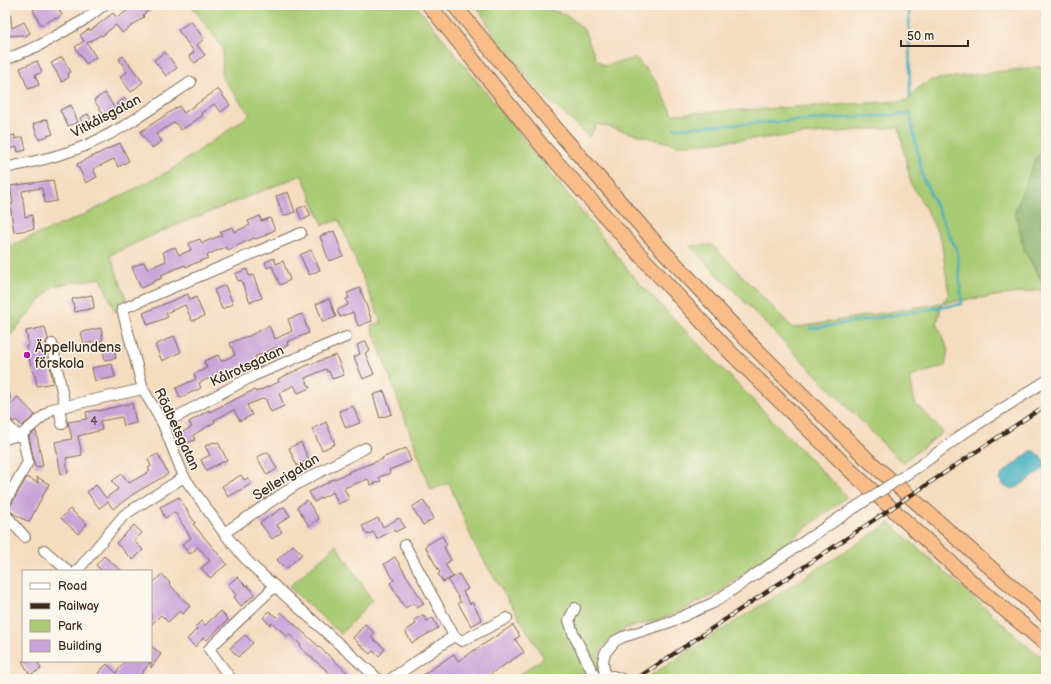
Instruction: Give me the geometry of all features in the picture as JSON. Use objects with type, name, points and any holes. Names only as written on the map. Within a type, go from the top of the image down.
[{"type":"highway","points":[[429,5],[543,147],[730,352],[853,473],[975,586],[1046,644]]},
{"type":"highway","points":[[454,5],[558,131],[655,242],[745,338],[867,459],[1046,616]]},
{"type":"street","points":[[5,60],[40,45],[84,20],[104,5]]},
{"type":"street","name":"Vitkålsgatan","points":[[5,168],[53,156],[87,145],[117,130],[191,82]]},
{"type":"street","name":"Rödbetsgatan","points":[[301,233],[122,309],[143,389],[162,424],[184,477],[224,533],[249,563],[378,679]]},
{"type":"street","name":"Kålrotsgatan","points":[[162,424],[253,376],[346,337]]},
{"type":"street","points":[[52,344],[62,407],[62,424]]},
{"type":"street","points":[[600,678],[605,653],[615,641],[670,622],[714,604],[842,516],[921,465],[967,431],[1046,381]]},
{"type":"street","points":[[5,439],[20,435],[39,424],[52,409],[143,389]]},
{"type":"street","points":[[5,423],[20,435],[28,462],[5,502]]},
{"type":"street","name":"Sellerigatan","points":[[224,533],[297,484],[365,448]]},
{"type":"street","points":[[78,570],[124,515],[184,477]]},
{"type":"street","points":[[5,514],[25,537]]},
{"type":"street","points":[[405,545],[454,636],[462,641],[507,618]]},
{"type":"street","points":[[44,550],[67,570]]},
{"type":"street","points":[[231,679],[209,650],[275,586]]},
{"type":"street","points":[[575,608],[569,620],[573,633],[600,678]]},
{"type":"street","points":[[391,679],[454,636]]},
{"type":"street","points":[[600,678],[613,676],[622,679]]},
{"type":"green space","points":[[191,5],[416,5],[638,282],[847,497],[720,592],[670,616],[625,629],[608,641],[598,655],[598,673],[589,679],[513,679],[544,658],[475,546],[449,483],[431,490],[371,326],[381,322],[339,220],[323,225],[302,175],[162,231],[110,255],[129,306],[115,312],[101,278],[53,286],[5,341],[5,248],[84,215],[171,170],[250,115],[222,77],[223,48]]},
{"type":"green space","points":[[500,5],[539,5],[570,17],[584,30],[596,59],[604,66],[636,58],[657,83],[673,114],[905,101],[917,89],[931,80],[1046,66],[1046,147],[1035,160],[1025,252],[1046,289],[942,303],[949,294],[941,239],[911,184],[899,127],[677,145],[597,124],[589,137],[537,89],[499,42],[478,8],[487,9]]},
{"type":"green space","points":[[1046,147],[1046,287],[1025,252],[1015,211],[1035,160]]},
{"type":"green space","points":[[712,245],[793,328],[942,303],[937,323],[948,350],[945,366],[910,377],[915,403],[943,432],[902,463],[690,246]]},
{"type":"green space","points":[[890,523],[1031,649],[1046,660],[1046,679],[645,679]]},
{"type":"green space","points":[[336,545],[372,600],[341,634],[289,587]]},
{"type":"water","points":[[1031,451],[1034,451],[1046,462],[1046,467],[1018,487],[1005,487],[1001,483],[1001,476]]},
{"type":"building","points":[[42,5],[56,5],[62,15],[41,25],[33,10]]},
{"type":"building","points":[[135,5],[156,5],[143,15],[144,17],[122,33],[116,25],[102,36],[101,35],[87,43],[96,57],[86,64],[75,47],[84,41],[80,35],[89,29],[90,31],[113,13],[117,18]]},
{"type":"building","points":[[5,11],[10,11],[12,28],[24,22],[30,33],[24,37],[23,35],[5,36]]},
{"type":"building","points":[[191,21],[204,39],[197,45],[205,55],[195,63],[189,56],[194,52],[178,30]]},
{"type":"building","points":[[165,52],[177,68],[166,76],[154,60]]},
{"type":"building","points":[[123,56],[143,82],[131,92],[120,77],[127,72],[119,59]]},
{"type":"building","points":[[62,57],[71,72],[68,74],[69,77],[62,82],[51,63]]},
{"type":"building","points":[[37,61],[42,72],[35,75],[39,85],[28,89],[20,68]]},
{"type":"building","points":[[218,89],[230,105],[221,112],[214,104],[201,113],[202,116],[181,130],[175,122],[156,134],[162,141],[152,148],[140,132],[179,106],[184,113]]},
{"type":"building","points":[[105,93],[116,110],[105,117],[94,100]]},
{"type":"building","points":[[125,98],[131,107],[122,113],[116,104]]},
{"type":"building","points":[[71,105],[78,122],[68,126],[60,110]]},
{"type":"building","points":[[88,114],[94,126],[86,130],[80,118]]},
{"type":"building","points":[[47,119],[53,134],[39,139],[33,124]]},
{"type":"building","points":[[15,135],[15,139],[23,137],[26,150],[18,152],[17,147],[5,150],[5,137]]},
{"type":"building","points":[[120,143],[129,161],[118,167],[114,159],[93,169],[97,177],[86,183],[77,164]]},
{"type":"building","points":[[53,180],[57,201],[45,203],[42,188],[22,191],[25,217],[32,215],[34,229],[14,232],[10,204],[13,204],[10,186]]},
{"type":"building","points":[[288,192],[295,212],[283,216],[276,196]]},
{"type":"building","points":[[306,205],[311,216],[302,220],[297,209]]},
{"type":"building","points":[[260,216],[261,221],[270,218],[275,230],[266,234],[267,235],[254,238],[228,250],[226,247],[207,255],[208,258],[186,267],[185,265],[161,275],[162,278],[141,288],[132,267],[144,262],[147,269],[166,261],[163,252],[175,247],[179,255],[191,250],[189,243],[200,239],[202,243],[222,235],[220,232],[232,227],[234,232],[250,225],[248,221]]},
{"type":"building","points":[[334,231],[343,256],[329,261],[320,236]]},
{"type":"building","points":[[311,250],[320,270],[309,275],[300,255]]},
{"type":"building","points":[[274,258],[276,264],[283,261],[290,280],[280,285],[272,266],[267,268],[265,262]]},
{"type":"building","points":[[247,269],[249,276],[253,275],[262,298],[250,302],[241,280],[238,281],[235,274]]},
{"type":"building","points":[[225,285],[233,304],[222,309],[214,290]]},
{"type":"building","points":[[360,288],[372,321],[358,326],[353,312],[340,317],[337,310],[348,305],[346,299],[349,298],[347,293]]},
{"type":"building","points":[[188,294],[190,300],[196,297],[204,316],[192,321],[185,305],[166,313],[168,317],[148,325],[143,313]]},
{"type":"building","points":[[92,295],[94,308],[75,312],[72,299]]},
{"type":"building","points":[[329,299],[336,317],[323,322],[316,304]]},
{"type":"building","points":[[302,314],[309,333],[287,342],[288,345],[278,350],[277,347],[255,357],[257,361],[226,372],[227,376],[216,380],[214,376],[199,383],[201,388],[180,398],[176,388],[196,379],[194,374],[207,368],[204,361],[218,355],[221,361],[235,355],[230,343],[247,337],[269,326],[275,339],[292,331],[288,319]]},
{"type":"building","points":[[45,327],[48,339],[46,345],[53,383],[37,386],[26,346],[29,346],[26,331]]},
{"type":"building","points":[[101,328],[103,340],[84,344],[81,332]]},
{"type":"building","points":[[174,336],[181,352],[162,361],[155,345]]},
{"type":"building","points":[[366,341],[370,351],[365,353],[374,374],[363,379],[354,357],[360,354],[357,345]]},
{"type":"building","points":[[114,348],[116,358],[105,360],[103,351]]},
{"type":"building","points":[[336,355],[344,375],[332,379],[329,371],[327,372],[326,369],[305,378],[310,388],[298,393],[294,385],[279,393],[284,406],[271,412],[265,398],[247,405],[252,415],[240,421],[234,410],[214,420],[215,422],[193,435],[195,440],[187,443],[182,432],[192,427],[189,422],[209,410],[209,412],[255,390],[256,392],[279,382],[278,379],[308,365]]},
{"type":"building","points":[[112,364],[115,377],[95,381],[92,368]]},
{"type":"building","points":[[384,391],[392,414],[380,418],[373,395]]},
{"type":"building","points":[[18,397],[35,415],[22,426],[16,420],[14,422],[5,415],[5,410]]},
{"type":"building","points":[[132,403],[136,423],[124,426],[122,417],[100,421],[102,430],[78,436],[82,455],[66,458],[68,473],[61,474],[55,442],[72,439],[68,422],[87,419],[86,412],[98,411]]},
{"type":"building","points":[[353,406],[360,423],[346,428],[339,411]]},
{"type":"building","points":[[326,422],[335,444],[322,450],[312,429]]},
{"type":"building","points":[[36,431],[43,466],[35,467],[29,436]]},
{"type":"building","points":[[218,442],[227,460],[206,470],[201,460],[210,455],[205,446]]},
{"type":"building","points":[[301,442],[309,460],[297,466],[289,448]]},
{"type":"building","points":[[406,448],[411,461],[389,470],[390,473],[379,477],[381,481],[371,485],[368,479],[344,488],[349,499],[338,504],[333,492],[314,502],[309,492],[329,481],[349,473],[348,472],[383,459],[382,458]]},
{"type":"building","points":[[268,452],[277,469],[267,475],[257,457]]},
{"type":"building","points":[[158,454],[168,474],[135,493],[113,509],[108,502],[99,508],[87,492],[96,485],[106,498],[118,489],[112,481],[122,474],[129,483],[150,471],[148,468],[151,466],[148,459]]},
{"type":"building","points":[[241,475],[244,480],[248,478],[251,484],[228,497],[222,486]]},
{"type":"building","points":[[27,477],[38,483],[37,477],[49,484],[29,522],[14,514],[7,508],[11,505]]},
{"type":"building","points":[[179,497],[195,523],[193,524],[227,564],[210,578],[201,568],[210,561],[198,547],[190,554],[182,545],[191,538],[175,512],[165,518],[160,507]]},
{"type":"building","points":[[307,500],[319,519],[309,526],[297,507]]},
{"type":"building","points":[[423,500],[434,518],[423,525],[412,507]]},
{"type":"building","points":[[284,507],[290,516],[277,525],[282,532],[272,539],[260,523]]},
{"type":"building","points":[[70,509],[87,524],[78,534],[61,518]]},
{"type":"building","points":[[378,518],[383,527],[399,518],[405,527],[395,532],[394,530],[377,539],[373,532],[367,535],[362,526]]},
{"type":"building","points":[[134,525],[142,533],[134,541],[143,550],[133,560],[116,543]]},
{"type":"building","points":[[442,536],[447,545],[444,547],[451,560],[445,564],[453,577],[443,582],[438,574],[440,573],[425,546]]},
{"type":"building","points":[[293,545],[302,554],[286,569],[277,560]]},
{"type":"building","points":[[104,556],[121,570],[101,570],[96,565]]},
{"type":"building","points":[[395,557],[424,604],[417,608],[414,603],[405,608],[390,583],[394,580],[384,564]]},
{"type":"building","points":[[162,574],[170,583],[169,584],[190,606],[183,614],[180,611],[168,622],[161,615],[152,624],[152,584]]},
{"type":"building","points":[[459,574],[468,589],[463,592],[470,604],[472,602],[482,620],[471,626],[458,603],[461,602],[448,580]]},
{"type":"building","points":[[237,577],[255,594],[241,606],[234,597],[236,595],[228,585]]},
{"type":"building","points":[[221,611],[228,620],[207,640],[204,637],[195,647],[187,639],[197,629],[195,627],[201,621],[205,625]]},
{"type":"building","points":[[269,611],[276,617],[281,612],[350,675],[347,679],[336,679],[300,647],[301,645],[290,635],[288,637],[272,623],[270,625],[263,618]]},
{"type":"building","points":[[423,615],[427,621],[433,618],[438,628],[412,643],[405,631],[416,624],[414,620]]},
{"type":"building","points":[[365,624],[374,633],[371,637],[385,649],[379,656],[373,651],[370,654],[353,638]]},
{"type":"building","points":[[513,625],[520,636],[515,639],[524,652],[483,679],[475,679],[472,676],[468,679],[440,679],[437,676],[432,679],[417,679],[454,654],[458,661]]},
{"type":"building","points":[[245,635],[253,643],[238,657],[230,648]]},
{"type":"building","points":[[152,647],[161,654],[151,668],[152,662]]},
{"type":"building","points":[[23,662],[38,662],[41,669],[30,675]]},
{"type":"building","points":[[124,662],[150,662],[138,679],[104,679],[98,673],[107,664],[116,673]]},
{"type":"waterway","points":[[909,5],[910,99]]},
{"type":"waterway","points":[[810,329],[962,304],[957,251],[923,178],[909,111]]},
{"type":"waterway","points":[[674,128],[909,114]]},
{"type":"railway","points":[[636,679],[1046,405]]},
{"type":"place","name":"Äppellundens förskola","points":[[27,355]]}]
